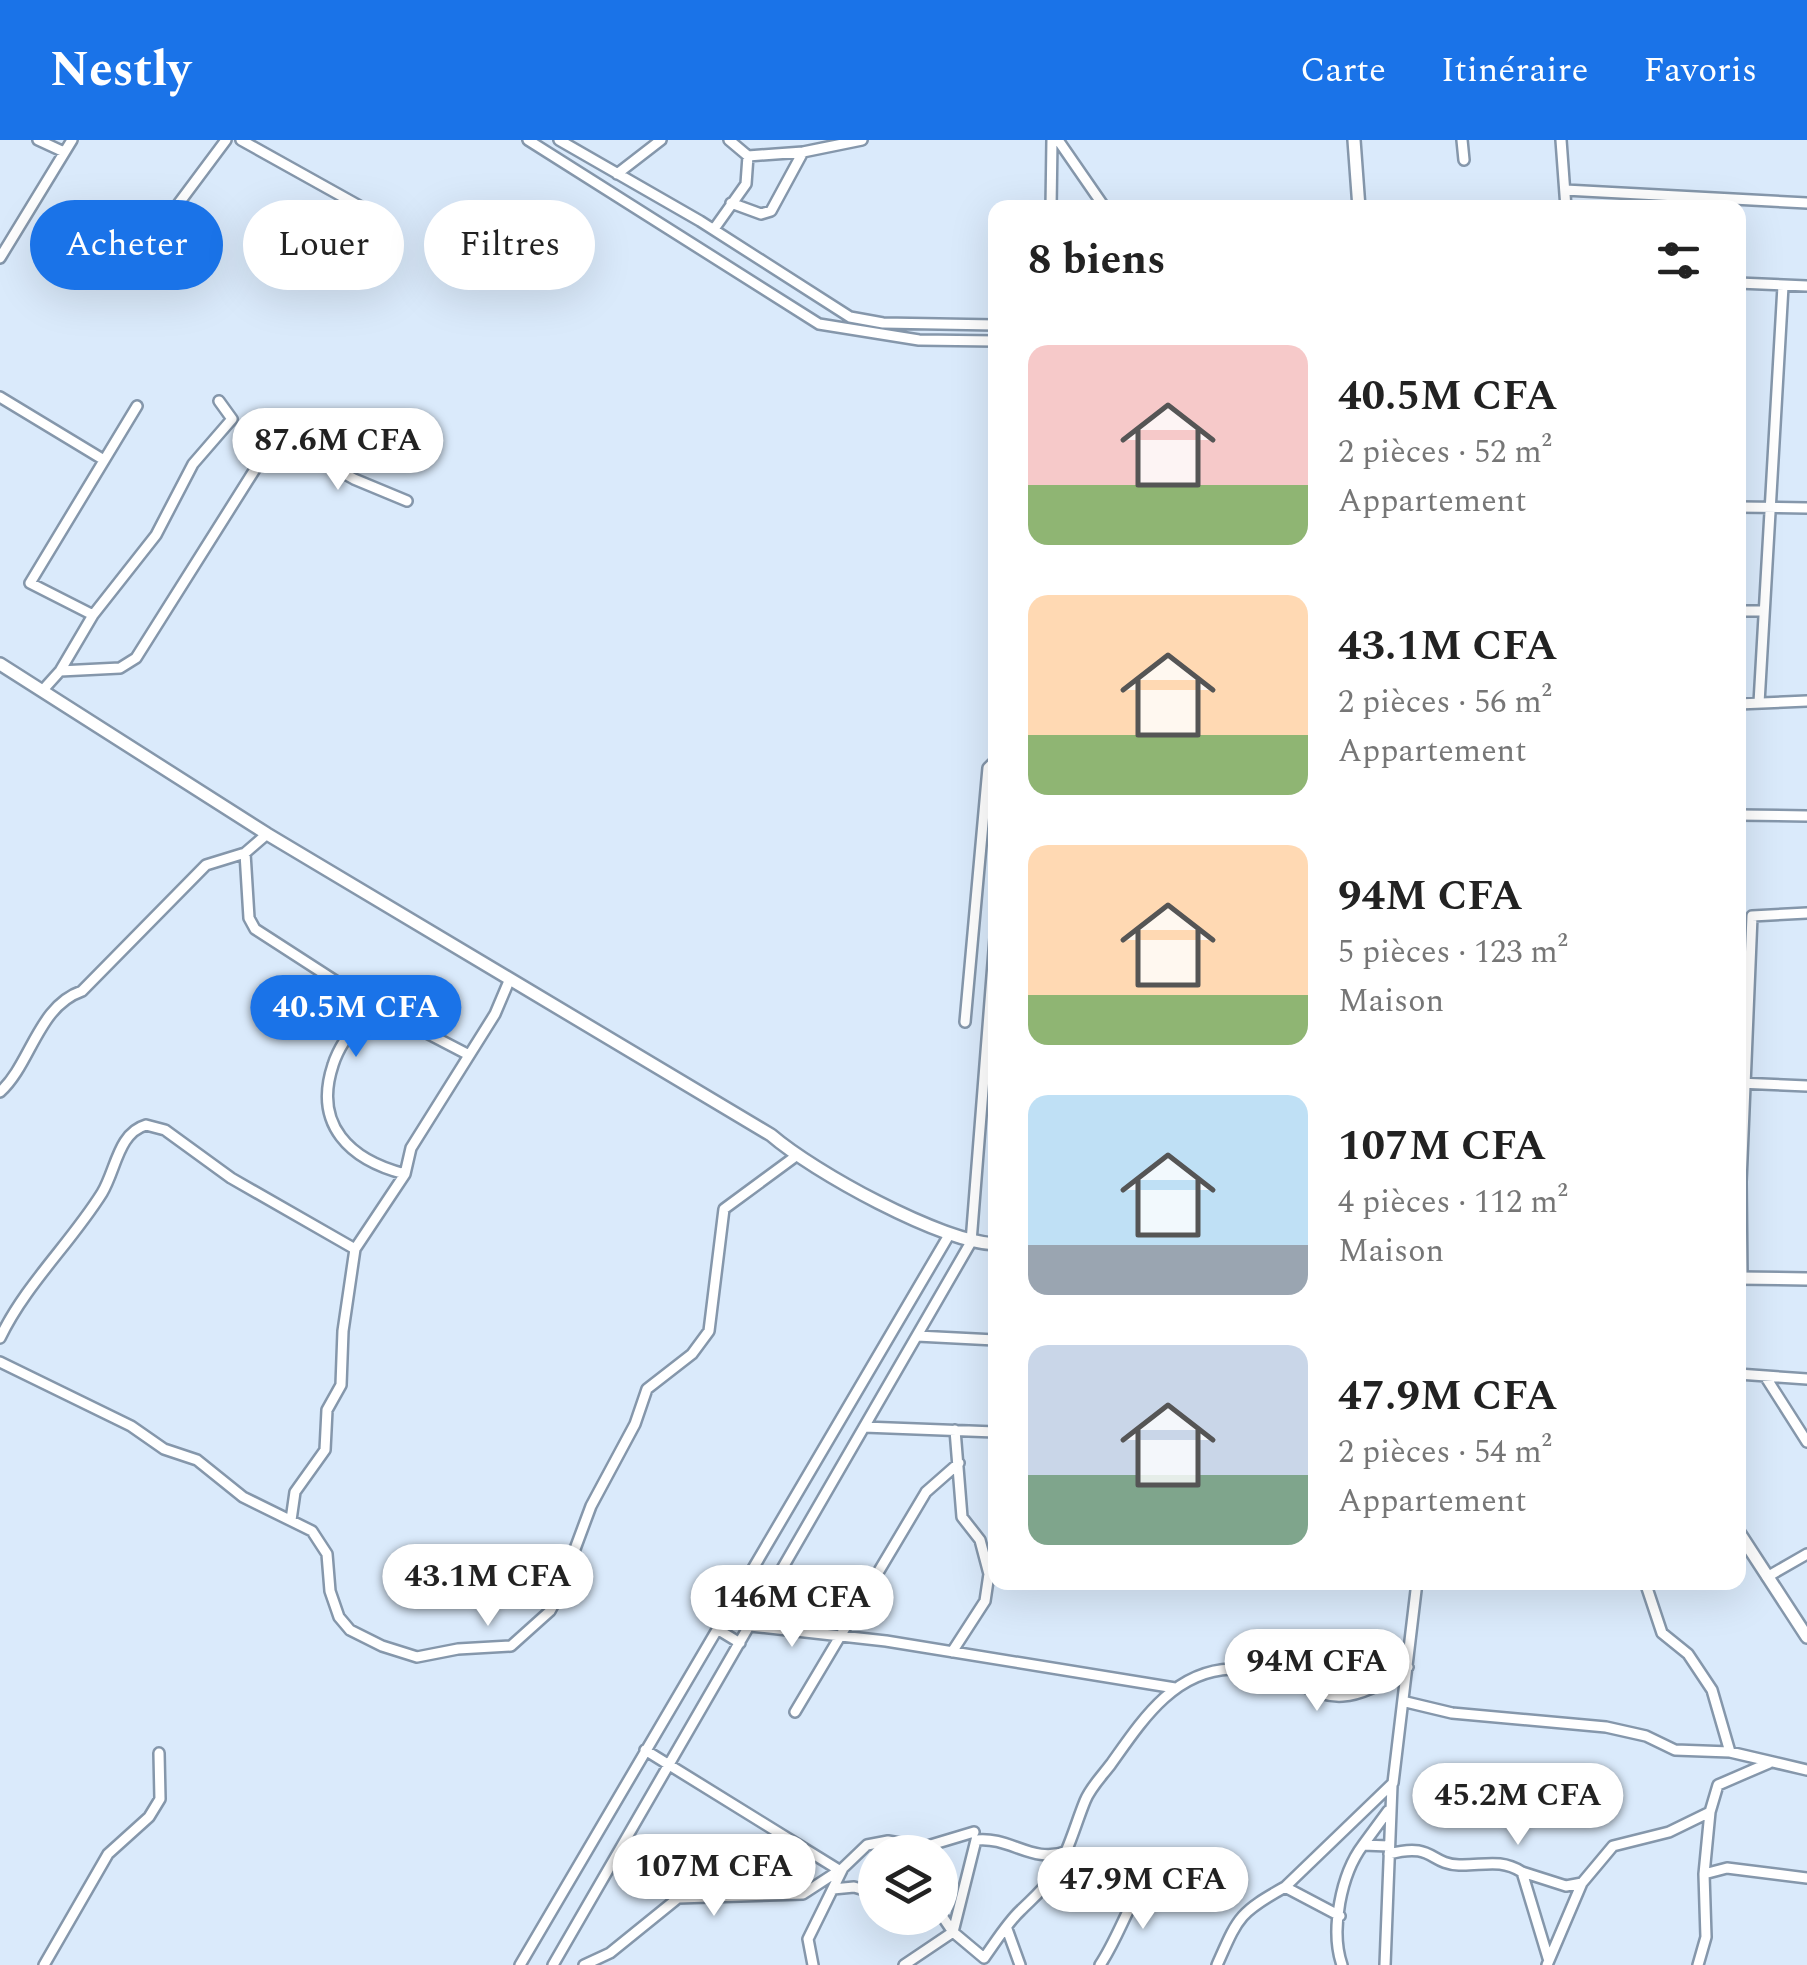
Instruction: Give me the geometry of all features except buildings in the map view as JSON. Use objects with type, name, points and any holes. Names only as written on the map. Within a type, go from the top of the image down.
[{"type":"street","points":[[38,140],[64,152]]},
{"type":"street","points":[[0,258],[72,140]]},
{"type":"street","points":[[181,200],[226,140]]},
{"type":"street","points":[[241,140],[347,200]]},
{"type":"street","points":[[528,140],[819,324],[919,340],[988,342]]},
{"type":"street","points":[[559,140],[714,229],[850,317],[883,323],[988,324]]},
{"type":"street","points":[[617,174],[662,140]]},
{"type":"street","points":[[729,140],[748,156],[803,152],[862,140]]},
{"type":"street","points":[[1051,200],[1055,140]]},
{"type":"street","points":[[1055,140],[1099,200]]},
{"type":"street","points":[[1354,140],[1358,200]]},
{"type":"street","points":[[1462,140],[1464,160]]},
{"type":"street","points":[[1562,140],[1566,200]]},
{"type":"street","points":[[730,203],[761,214],[771,211],[803,152]]},
{"type":"street","points":[[714,229],[746,184],[748,156]]},
{"type":"street","points":[[1565,190],[1738,200]]},
{"type":"street","points":[[1746,200],[1807,204]]},
{"type":"street","points":[[1746,284],[1807,286]]},
{"type":"street","points":[[1759,703],[1783,286]]},
{"type":"street","points":[[0,397],[104,460]]},
{"type":"street","points":[[42,691],[60,671],[93,615],[156,535],[194,464],[232,419],[218,401]]},
{"type":"street","points":[[93,615],[30,583],[137,406]]},
{"type":"street","points":[[60,671],[120,668],[136,658],[256,466],[275,446],[292,444],[354,480],[407,501]]},
{"type":"street","points":[[1746,507],[1807,508]]},
{"type":"street","points":[[1746,611],[1762,612]]},
{"type":"street","points":[[0,664],[267,834],[771,1135],[796,1156],[948,1235],[988,1243]]},
{"type":"street","points":[[1746,704],[1807,701]]},
{"type":"street","points":[[965,1022],[988,768]]},
{"type":"street","points":[[1746,815],[1807,816]]},
{"type":"street","points":[[0,1092],[18,1074],[34,1037],[71,995],[95,978],[206,865],[245,853],[267,834]]},
{"type":"street","points":[[245,853],[247,907],[255,929],[371,1004],[469,1055]]},
{"type":"street","points":[[1746,916],[1807,912]]},
{"type":"street","points":[[1746,1016],[1752,916]]},
{"type":"street","points":[[291,1520],[294,1492],[324,1454],[327,1410],[338,1395],[355,1249],[405,1174],[411,1148],[495,1014],[509,980]]},
{"type":"street","points":[[371,1004],[333,1063],[330,1105],[337,1136],[352,1152],[379,1167],[405,1174]]},
{"type":"street","points":[[554,1965],[971,1242],[988,1011]]},
{"type":"street","points":[[982,1074],[988,1075]]},
{"type":"street","points":[[1746,1083],[1807,1086]]},
{"type":"street","points":[[0,1338],[39,1274],[102,1193],[130,1133],[146,1125],[165,1130],[230,1178],[355,1249]]},
{"type":"street","points":[[0,1362],[106,1413],[164,1449],[196,1460],[242,1497],[291,1520],[320,1541],[330,1566],[333,1606],[350,1630],[362,1637],[417,1658],[458,1648],[511,1646],[550,1612],[591,1506],[635,1424],[647,1389],[692,1354],[709,1330],[724,1209],[796,1156]]},
{"type":"street","points":[[520,1965],[948,1235]]},
{"type":"street","points":[[1746,1278],[1807,1279]]},
{"type":"street","points":[[917,1336],[988,1340]]},
{"type":"street","points":[[1746,1375],[1807,1379]]},
{"type":"street","points":[[1764,1376],[1807,1442]]},
{"type":"street","points":[[864,1427],[988,1432]]},
{"type":"street","points":[[955,1430],[962,1517],[980,1540],[988,1570]]},
{"type":"street","points":[[795,1712],[926,1492],[960,1464]]},
{"type":"street","points":[[1746,1545],[1807,1637]]},
{"type":"street","points":[[1767,1578],[1801,1563],[1807,1554]]},
{"type":"street","points":[[952,1652],[986,1602],[988,1583]]},
{"type":"street","points":[[1385,1965],[1388,1809],[1406,1702],[1416,1590]]},
{"type":"street","points":[[1649,1590],[1662,1633],[1688,1654],[1712,1690],[1730,1752]]},
{"type":"street","points":[[750,1626],[952,1652],[1174,1688]]},
{"type":"street","points":[[716,1629],[740,1642]]},
{"type":"street","points":[[984,1958],[1051,1879],[1068,1851],[1086,1798],[1152,1707],[1174,1688],[1230,1669],[1262,1672],[1340,1698],[1374,1690],[1408,1667]]},
{"type":"street","points":[[1406,1702],[1452,1712],[1632,1732],[1683,1751],[1730,1752],[1807,1770]]},
{"type":"street","points":[[646,1750],[841,1869]]},
{"type":"street","points":[[44,1965],[108,1854],[149,1817],[160,1799],[159,1753]]},
{"type":"street","points":[[1698,1965],[1706,1937],[1704,1874],[1710,1812],[1718,1785],[1769,1763]]},
{"type":"street","points":[[1217,1965],[1226,1936],[1246,1910],[1285,1887],[1393,1782]]},
{"type":"street","points":[[1342,1965],[1340,1916],[1347,1875],[1388,1809]]},
{"type":"street","points":[[1547,1961],[1582,1884],[1613,1846],[1669,1832],[1710,1812]]},
{"type":"street","points":[[584,1965],[610,1953],[678,1898],[803,1894],[878,1840],[914,1848],[974,1832]]},
{"type":"street","points":[[958,1909],[976,1840],[1001,1842],[1035,1856],[1068,1851]]},
{"type":"street","points":[[1364,1846],[1417,1849],[1456,1866],[1486,1862],[1566,1886],[1582,1884]]},
{"type":"street","points":[[1704,1874],[1727,1868],[1807,1878]]},
{"type":"street","points":[[813,1965],[808,1939],[841,1869]]},
{"type":"street","points":[[1522,1872],[1547,1961]]},
{"type":"street","points":[[1100,1965],[1124,1926],[1136,1892],[1151,1873]]},
{"type":"street","points":[[1285,1887],[1340,1916]]},
{"type":"street","points":[[833,1889],[858,1888]]},
{"type":"street","points":[[1007,1929],[1020,1965]]},
{"type":"street","points":[[904,1965],[948,1935]]},
{"type":"street","points":[[956,1935],[996,1965]]},
{"type":"street","points":[[993,1946],[1014,1953]]}]
